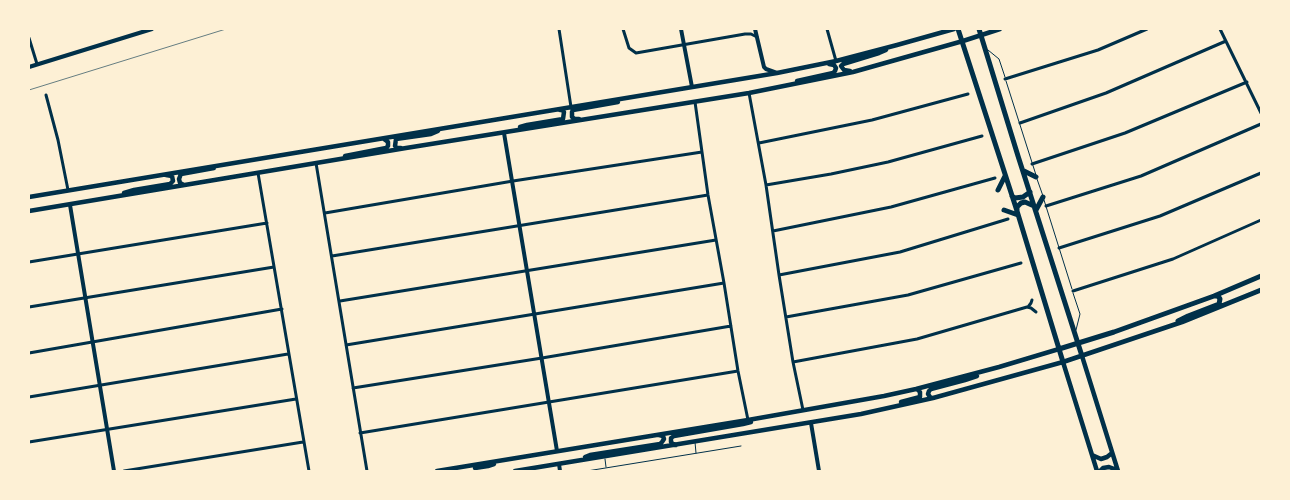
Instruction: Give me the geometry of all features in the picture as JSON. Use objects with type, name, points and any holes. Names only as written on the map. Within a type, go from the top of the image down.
[{"type":"main road","points":[[29,198],[374,139],[554,110],[573,110],[608,104],[638,96],[778,73],[825,64],[954,29]]},
{"type":"main road","points":[[958,29],[1012,196],[1091,454],[1099,471],[1110,467],[1118,470]]},
{"type":"main road","points":[[979,29],[1118,470]]},
{"type":"main road","points":[[235,163],[181,174],[179,177],[180,183],[182,185],[189,184],[777,88],[853,72],[1000,29]]},
{"type":"main road","points":[[853,72],[844,70],[841,66],[879,54],[897,45]]},
{"type":"main road","points":[[777,88],[835,71],[834,65],[825,64]]},
{"type":"main road","points":[[572,109],[573,118],[582,120]]},
{"type":"main road","points":[[505,132],[527,125],[563,119],[564,112],[562,110],[554,110]]},
{"type":"main road","points":[[406,148],[396,147],[394,144],[396,139],[431,134],[454,127]]},
{"type":"main road","points":[[324,162],[388,146],[386,139],[374,139]]},
{"type":"main road","points":[[1024,171],[1036,176]]},
{"type":"main road","points":[[111,198],[134,190],[172,183],[173,178],[170,174],[159,175]]},
{"type":"main road","points":[[998,190],[1005,175]]},
{"type":"main road","points":[[29,211],[189,184]]},
{"type":"main road","points":[[1012,196],[1015,198],[1024,197],[1030,192]]},
{"type":"main road","points":[[1035,208],[1043,197]]},
{"type":"main road","points":[[1017,213],[1017,206],[1021,203],[1025,202],[1035,208]]},
{"type":"main road","points":[[1004,210],[1017,213]]},
{"type":"main road","points":[[439,471],[803,411],[916,389],[999,367],[1114,332],[1261,278]]},
{"type":"main road","points":[[1233,302],[1228,299],[1230,293],[1261,278]]},
{"type":"main road","points":[[515,471],[811,423],[933,398],[1082,356],[1182,322],[1261,290]]},
{"type":"main road","points":[[1167,327],[1188,316],[1219,304],[1220,299],[1218,296],[1214,296]]},
{"type":"main road","points":[[933,398],[928,394],[931,389],[965,380],[999,367]]},
{"type":"main road","points":[[861,414],[918,398],[920,392],[916,389]]},
{"type":"main road","points":[[676,445],[671,442],[671,438],[674,436],[743,424],[762,418]]},
{"type":"main road","points":[[572,462],[590,455],[660,444],[664,439],[663,436],[659,435]]},
{"type":"main road","points":[[1091,454],[1101,458],[1107,457],[1112,453]]},
{"type":"main road","points":[[454,471],[488,466],[502,460]]},
{"type":"street","points":[[29,67],[152,29]]},
{"type":"street","points":[[559,29],[572,109]]},
{"type":"street","points":[[623,29],[629,48],[636,53],[745,34],[757,37]]},
{"type":"street","points":[[681,29],[692,87]]},
{"type":"street","points":[[755,29],[764,67],[778,73]]},
{"type":"street","points":[[826,29],[836,61]]},
{"type":"street","points":[[1005,79],[1098,50],[1147,29]]},
{"type":"street","points":[[1220,29],[1261,113]]},
{"type":"street","points":[[29,38],[38,64]]},
{"type":"street","points":[[1020,123],[1106,93],[1226,41]]},
{"type":"street","points":[[1032,164],[1126,133],[1246,82]]},
{"type":"street","points":[[749,93],[766,185],[793,362],[803,411]]},
{"type":"street","points":[[759,143],[872,120],[968,94]]},
{"type":"street","points":[[46,95],[58,140],[68,190]]},
{"type":"street","points":[[695,101],[708,195],[748,420]]},
{"type":"street","points":[[1046,206],[1141,176],[1261,124]]},
{"type":"street","points":[[505,132],[526,271],[550,401],[557,451]]},
{"type":"street","points":[[766,185],[888,162],[982,136]]},
{"type":"street","points":[[325,213],[513,181],[702,152]]},
{"type":"street","points":[[316,163],[367,471]]},
{"type":"street","points":[[1059,248],[1160,216],[1261,172]]},
{"type":"street","points":[[258,173],[309,471]]},
{"type":"street","points":[[773,231],[892,207],[995,178]]},
{"type":"street","points":[[332,256],[708,195]]},
{"type":"street","points":[[70,205],[114,471]]},
{"type":"street","points":[[779,275],[900,252],[1008,220]]},
{"type":"street","points":[[1073,292],[1173,259],[1261,220]]},
{"type":"street","points":[[29,262],[267,223]]},
{"type":"street","points":[[340,301],[716,240]]},
{"type":"street","points":[[786,317],[908,295],[1021,263]]},
{"type":"street","points":[[29,307],[274,267]]},
{"type":"street","points":[[346,345],[724,283]]},
{"type":"street","points":[[793,362],[917,339],[1027,307],[1032,300]]},
{"type":"street","points":[[1027,307],[1036,312]]},
{"type":"street","points":[[29,353],[282,309]]},
{"type":"street","points":[[353,388],[731,326]]},
{"type":"street","points":[[29,397],[288,354]]},
{"type":"street","points":[[360,433],[738,371]]},
{"type":"street","points":[[29,442],[296,398]]},
{"type":"street","points":[[811,423],[819,471]]},
{"type":"street","points":[[124,471],[303,442]]},
{"type":"street","points":[[559,464],[560,471]]},
{"type":"lane","points":[[985,47],[999,59],[1020,123],[1080,314],[1076,333]]},
{"type":"lane","points":[[695,442],[696,454]]},
{"type":"lane","points":[[587,471],[741,446]]},
{"type":"lane","points":[[605,456],[606,468]]},
{"type":"railway","points":[[29,90],[226,29]]}]
